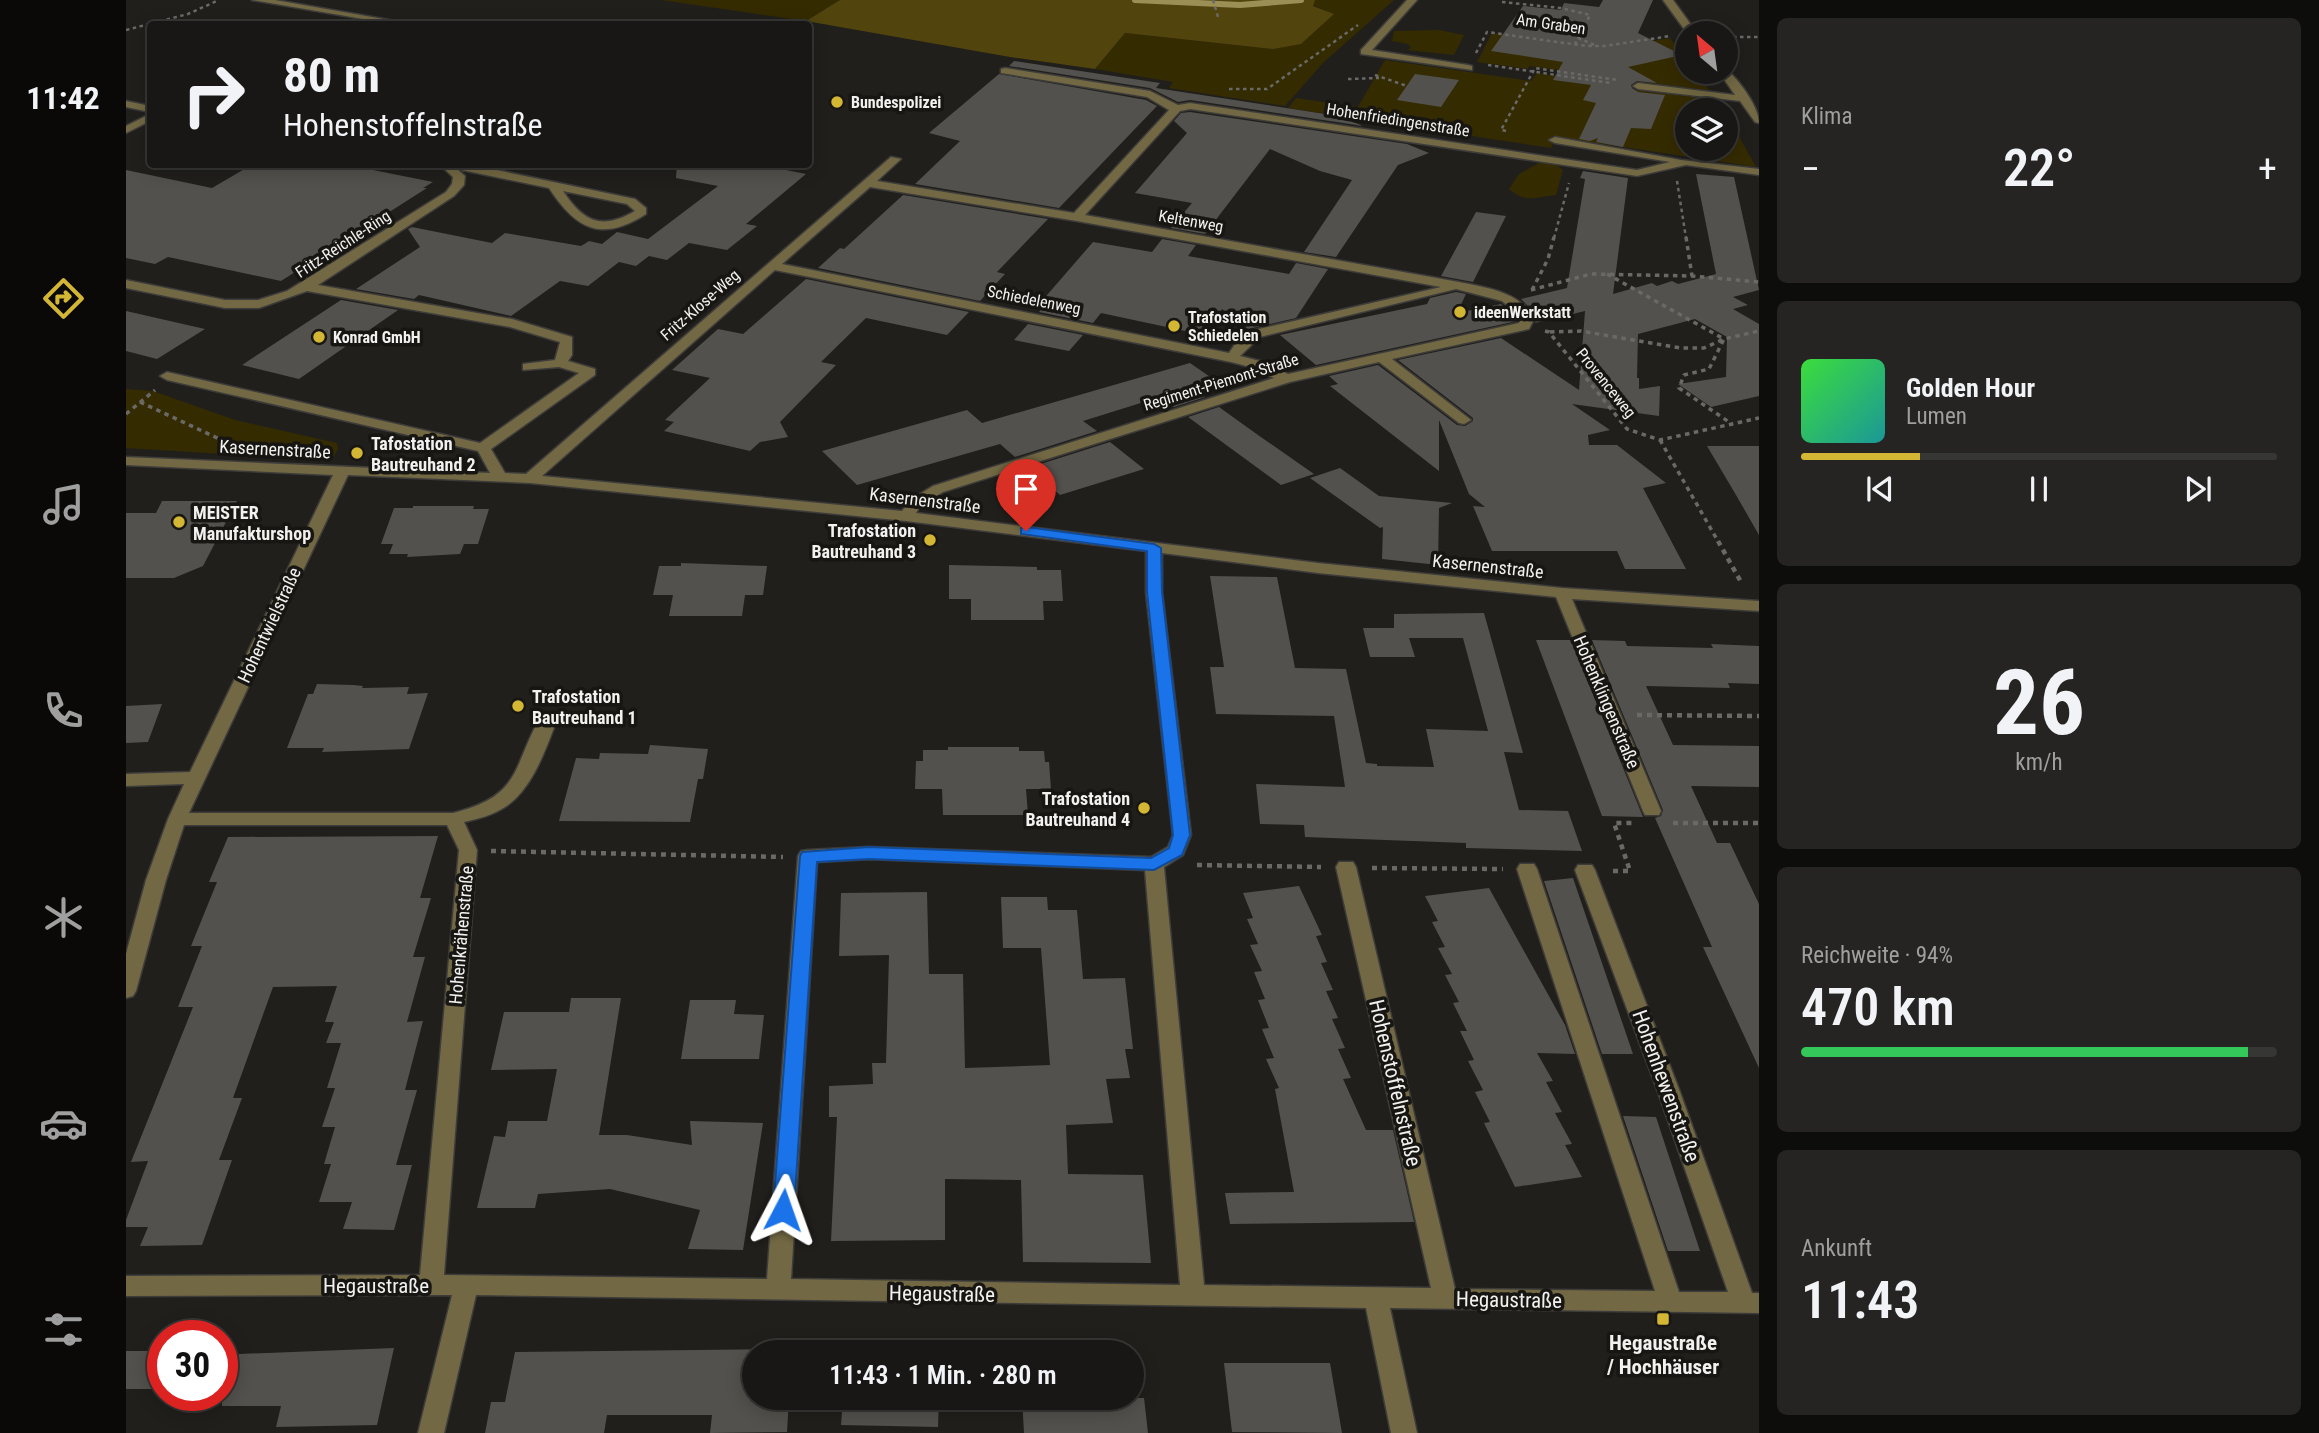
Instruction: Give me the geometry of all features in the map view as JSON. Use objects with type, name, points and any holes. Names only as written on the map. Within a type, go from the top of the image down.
[{"type":"street","points":[[257,0],[388,21]]},
{"type":"street","points":[[299,7],[314,0]]},
{"type":"street","points":[[1412,0],[1365,52],[1470,65]]},
{"type":"street","points":[[1668,0],[1683,21]]},
{"type":"street","points":[[1004,71],[1150,94],[1176,109],[1077,217]]},
{"type":"street","points":[[1734,84],[1759,120]]},
{"type":"street","points":[[1643,91],[1745,98],[1759,96]]},
{"type":"street","points":[[126,104],[147,108]]},
{"type":"street","name":"Hohenfriedingenstraße","points":[[1176,109],[1201,106],[1637,173],[1686,162],[1759,172]]},
{"type":"street","points":[[126,130],[147,119]]},
{"type":"street","points":[[1555,140],[1686,162]]},
{"type":"street","name":"Fritz-Klose-Weg","points":[[530,479],[895,159]]},
{"type":"street","name":"Fritz-Reichle-Ring","points":[[126,284],[206,301],[242,305],[281,298],[305,288],[450,194],[458,185],[459,176],[450,168]]},
{"type":"street","name":"Fritz-Reichle-Ring","points":[[466,168],[553,185],[631,201],[642,211],[631,219],[591,224],[577,218],[553,185]]},
{"type":"street","name":"Keltenweg","points":[[867,183],[1077,217],[1460,286],[1509,298]]},
{"type":"street","name":"Schiedelenweg","points":[[772,266],[1232,358],[1259,365],[1286,379]]},
{"type":"street","points":[[1232,358],[1242,344],[1255,334],[1460,286]]},
{"type":"street","points":[[305,288],[512,323],[550,333],[567,340],[565,355],[560,363]]},
{"type":"street","points":[[1509,298],[1520,304],[1528,317],[1524,326]]},
{"type":"street","name":"Regiment-Piemont-Straße","points":[[906,516],[915,503],[938,489],[1286,379],[1524,326]]},
{"type":"street","points":[[1380,357],[1464,420]]},
{"type":"street","points":[[483,448],[590,372],[560,363],[528,367]]},
{"type":"street","points":[[167,376],[483,448],[491,457],[499,477]]},
{"type":"street","name":"Kasernenstraße","points":[[126,461],[530,479],[906,516],[1154,548],[1562,593],[1756,606]]},
{"type":"street","name":"Hohentwielstraße","points":[[126,991],[156,880],[177,819],[342,472]]},
{"type":"street","points":[[778,1292],[808,856],[869,853],[1154,864],[1176,851],[1182,835],[1154,592],[1154,548]]},
{"type":"street","name":"Hohenklingenstraße","points":[[1562,593],[1652,811]]},
{"type":"street","points":[[177,819],[453,820],[503,801],[534,757],[549,717]]},
{"type":"street","points":[[126,780],[197,778]]},
{"type":"street","name":"Hohenkrähenstraße","points":[[431,1287],[468,850],[453,820]]},
{"type":"street","points":[[1154,864],[1193,1297]]},
{"type":"street","name":"Hohenstoffelnstraße","points":[[1346,867],[1445,1299]]},
{"type":"street","points":[[1527,869],[1670,1302]]},
{"type":"street","name":"Hohenhewenstraße","points":[[1585,870],[1751,1303]]},
{"type":"street","points":[[431,1433],[466,1285]]},
{"type":"street","name":"Hegaustraße","points":[[126,1286],[466,1285],[778,1292],[1751,1303]]},
{"type":"street","points":[[1376,1297],[1404,1433]]},
{"type":"path","points":[[155,21],[188,14],[219,0]]},
{"type":"path","points":[[1213,0],[1218,17]]},
{"type":"path","points":[[1502,2],[1582,11],[1591,15],[1575,44]]},
{"type":"path","points":[[126,30],[147,23]]},
{"type":"path","points":[[1218,89],[1267,89],[1359,25]]},
{"type":"path","name":"Am Graben","points":[[1470,65],[1487,33],[1597,46],[1675,36]]},
{"type":"path","points":[[1574,35],[1597,46]]},
{"type":"path","points":[[1738,37],[1759,37]]},
{"type":"path","points":[[1555,140],[1501,130],[1532,72],[1643,91]]},
{"type":"path","points":[[1372,74],[1407,86]]},
{"type":"path","points":[[1349,79],[1386,79]]},
{"type":"path","points":[[1532,290],[1548,259],[1573,165]]},
{"type":"path","points":[[1659,168],[1677,182],[1692,276]]},
{"type":"path","points":[[1509,298],[1591,274],[1692,276],[1759,282]]},
{"type":"path","points":[[1607,274],[1724,339]]},
{"type":"path","points":[[1524,326],[1549,332],[1581,331],[1680,348],[1704,348],[1724,339],[1759,331]]},
{"type":"path","name":"Provenceweg","points":[[1549,332],[1627,429],[1660,440]]},
{"type":"path","points":[[1724,339],[1709,369],[1684,375],[1679,388],[1733,425]]},
{"type":"path","points":[[126,414],[167,376]]},
{"type":"path","points":[[126,405],[138,404],[236,448]]},
{"type":"path","points":[[1756,606],[1660,440],[1759,418]]},
{"type":"path","points":[[1612,715],[1759,716]]},
{"type":"path","points":[[1585,870],[1630,871],[1614,823],[1636,823]]},
{"type":"path","points":[[1670,823],[1759,823]]},
{"type":"path","points":[[468,850],[808,856]]},
{"type":"shaded area","points":[[661,0],[840,0],[806,21]]},
{"type":"shaded area","points":[[840,0],[1315,0],[1313,6],[1334,14],[1301,44],[1273,49],[1125,33],[1095,69],[806,21]]},
{"type":"shaded area","points":[[1315,0],[1394,0],[1324,62],[1285,106],[1169,88],[1173,82],[1095,69],[1125,33],[1273,49],[1333,14],[1312,5]]},
{"type":"shaded area","points":[[1439,30],[1464,35],[1454,55],[1407,50],[1411,48],[1408,44],[1392,41],[1394,31]]},
{"type":"shaded area","points":[[1492,33],[1613,48],[1670,38],[1675,44],[1675,84],[1704,84],[1710,91],[1529,66],[1528,69],[1477,62]]},
{"type":"shaded area","points":[[1385,60],[1531,81],[1537,73],[1555,76],[1554,80],[1702,98],[1675,98],[1675,155],[1556,137],[1551,148],[1288,108],[1296,98],[1358,107]]},
{"type":"shaded area","points":[[1738,135],[1756,167],[1716,161],[1738,161]]},
{"type":"shaded area","points":[[1541,162],[1555,164],[1563,170],[1556,195],[1526,198],[1509,189],[1519,174]]},
{"type":"shaded area","points":[[126,389],[153,391],[235,420],[337,443],[338,449],[334,456],[323,460],[126,448]]},
{"type":"building","points":[[1603,0],[1653,0],[1638,33],[1675,52],[1675,57],[1628,67],[1657,83],[1637,81],[1631,85],[1632,88],[1638,92],[1665,95],[1651,129],[1631,128],[1623,147],[1596,142],[1598,138],[1590,141],[1579,139],[1596,103],[1583,100],[1591,85],[1553,80],[1563,62],[1491,51],[1523,6],[1561,10],[1564,3],[1599,7]]},
{"type":"building","points":[[1014,61],[1160,83],[1156,88],[1338,116],[1363,126],[1190,100],[1178,102],[1150,88],[1009,66]]},
{"type":"building","points":[[999,74],[1146,100],[1157,106],[1059,208],[915,184],[960,141],[929,133]]},
{"type":"building","points":[[1415,74],[1459,80],[1441,107],[1397,100]]},
{"type":"building","points":[[1190,112],[1407,144],[1429,153],[1398,165],[1336,257],[1304,252],[1352,180],[1320,171],[1270,149],[1205,234],[1171,228],[1192,203],[1135,193],[1187,133],[1174,121],[1181,113]]},
{"type":"building","points":[[246,168],[363,168],[433,182],[281,281],[168,257],[155,264],[126,258],[126,170],[212,188]]},
{"type":"building","points":[[677,168],[775,168],[806,174],[746,224],[757,226],[727,250],[689,243],[667,260],[649,256],[636,266],[619,262],[588,286],[560,281],[511,316],[419,295],[414,299],[356,289],[420,247],[408,229],[412,227],[492,243],[505,233],[581,246],[589,241],[602,244],[617,232],[648,239],[718,186],[676,178]]},
{"type":"building","points":[[1583,171],[1628,178],[1613,294],[1652,283],[1657,286],[1672,281],[1678,284],[1716,274],[1696,174],[1734,177],[1759,290],[1733,297],[1748,305],[1733,309],[1759,324],[1759,396],[1711,407],[1678,384],[1726,377],[1727,337],[1695,319],[1638,334],[1639,389],[1660,386],[1659,416],[1572,404],[1610,430],[1588,435],[1589,445],[1617,445],[1666,483],[1643,488],[1686,569],[1625,569],[1617,551],[1492,551],[1473,506],[1485,507],[1469,494],[1439,420],[1439,471],[1330,386],[1338,384],[1329,376],[1378,365],[1457,425],[1465,426],[1473,421],[1473,418],[1398,360],[1501,338],[1579,390],[1585,311],[1535,323],[1537,315],[1521,299],[1567,288],[1585,179],[1580,178]]},
{"type":"building","points":[[903,195],[1048,219],[997,272],[1005,274],[980,301],[818,268],[840,248],[844,249]]},
{"type":"building","points":[[1476,212],[1506,216],[1473,282],[1441,276]]},
{"type":"building","points":[[1162,239],[1196,245],[1188,256],[1289,274],[1296,263],[1328,269],[1296,318],[1248,329],[1222,309],[1204,335],[1101,313],[1093,323],[1039,312],[1047,303],[1041,302],[1093,242],[1152,252]]},
{"type":"building","points":[[806,279],[969,312],[947,335],[866,318],[821,362],[836,365],[780,422],[788,437],[760,442],[750,451],[664,431],[674,422],[665,420],[710,378],[672,370],[718,329],[743,334]]},
{"type":"building","points":[[1456,292],[1466,294],[1457,313],[1501,304],[1518,318],[1517,321],[1316,365],[1280,335],[1427,304],[1430,298]]},
{"type":"building","points":[[341,300],[398,310],[299,379],[242,365]]},
{"type":"building","points":[[126,311],[205,329],[157,359],[126,351]]},
{"type":"building","points":[[1028,324],[1083,335],[1069,351],[1014,340]]},
{"type":"building","points":[[1190,363],[1216,381],[1192,388],[1205,397],[1174,407],[1160,397],[1083,421],[1097,431],[1015,457],[1000,444],[857,485],[822,451],[967,410],[982,423]]},
{"type":"building","points":[[1219,407],[1314,474],[1281,485],[1188,417]]},
{"type":"building","points":[[1110,442],[1144,469],[1060,495],[1028,468]]},
{"type":"building","points":[[1707,446],[1759,446],[1759,535],[1736,495]]},
{"type":"building","points":[[1340,468],[1379,496],[1452,503],[1439,508],[1438,565],[1382,559],[1383,527],[1380,528],[1310,478]]},
{"type":"building","points":[[162,501],[237,501],[203,566],[174,578],[126,578],[126,513],[156,513]]},
{"type":"building","points":[[474,506],[473,509],[489,509],[478,544],[464,544],[460,554],[407,557],[408,554],[389,554],[393,544],[381,544],[394,508]]},
{"type":"building","points":[[681,563],[767,566],[763,595],[745,595],[742,616],[669,616],[673,595],[653,595],[659,566],[681,566]]},
{"type":"building","points":[[949,565],[1061,570],[1063,601],[1043,601],[1044,620],[971,620],[971,599],[949,599]]},
{"type":"building","points":[[1210,576],[1277,577],[1295,668],[1346,669],[1366,763],[1377,766],[1434,767],[1426,729],[1488,731],[1463,638],[1409,638],[1415,657],[1370,657],[1363,628],[1394,628],[1394,614],[1484,613],[1523,753],[1504,752],[1519,810],[1568,811],[1582,851],[1466,848],[1466,843],[1305,837],[1304,825],[1260,824],[1256,784],[1345,787],[1334,716],[1216,714],[1210,667],[1224,667]]},
{"type":"building","points":[[1536,640],[1571,640],[1643,817],[1602,816]]},
{"type":"building","points":[[1592,640],[1625,641],[1627,646],[1759,646],[1759,684],[1728,683],[1730,688],[1646,686],[1673,745],[1759,746],[1759,787],[1691,786],[1717,843],[1730,843],[1759,904],[1759,1068],[1703,947],[1712,947],[1655,818],[1661,816],[1663,810]]},
{"type":"building","points":[[317,684],[363,686],[362,688],[409,687],[407,694],[428,693],[409,749],[322,752],[324,748],[287,748],[308,694],[313,694]]},
{"type":"building","points":[[162,704],[148,742],[126,743],[126,706]]},
{"type":"building","points":[[650,745],[708,749],[703,779],[698,779],[690,822],[559,821],[576,758],[599,759],[600,753],[648,754]]},
{"type":"building","points":[[948,747],[1019,747],[1019,751],[1044,751],[1045,762],[1049,762],[1051,789],[1026,789],[1028,815],[943,815],[942,789],[915,789],[916,761],[923,761],[923,750],[948,750]]},
{"type":"building","points":[[438,836],[420,898],[431,898],[413,957],[425,957],[407,1022],[423,1021],[405,1090],[417,1090],[396,1165],[412,1165],[394,1230],[343,1229],[352,1202],[319,1202],[331,1164],[324,1164],[335,1127],[322,1127],[335,1088],[327,1088],[341,1043],[326,1043],[334,1022],[325,1022],[337,986],[273,987],[233,1098],[242,1098],[219,1160],[232,1160],[202,1245],[140,1246],[148,1227],[126,1227],[126,1220],[148,1161],[131,1162],[193,1007],[178,1007],[202,946],[191,946],[217,882],[209,882],[228,837]]},
{"type":"building","points":[[1573,878],[1633,1054],[1602,1054],[1544,881]]},
{"type":"building","points":[[1299,886],[1322,935],[1316,936],[1327,962],[1321,963],[1333,990],[1326,991],[1338,1018],[1332,1019],[1345,1048],[1338,1049],[1351,1078],[1343,1079],[1366,1130],[1393,1130],[1414,1222],[1230,1224],[1225,1193],[1294,1192],[1275,1089],[1279,1088],[1266,1059],[1274,1058],[1262,1029],[1269,1028],[1258,1000],[1265,999],[1254,972],[1262,971],[1250,945],[1258,944],[1247,919],[1253,918],[1243,893]]},
{"type":"building","points":[[1489,888],[1565,1025],[1575,1054],[1537,1053],[1553,1081],[1546,1082],[1562,1112],[1555,1113],[1572,1144],[1565,1145],[1582,1177],[1515,1187],[1484,1123],[1490,1122],[1475,1092],[1483,1090],[1468,1061],[1474,1060],[1460,1031],[1467,1031],[1453,1003],[1459,1002],[1445,975],[1452,974],[1438,948],[1445,947],[1432,922],[1438,921],[1425,896]]},
{"type":"building","points":[[927,892],[929,974],[963,974],[965,1068],[1050,1065],[1041,948],[1003,948],[1001,897],[1047,897],[1048,910],[1077,910],[1083,979],[1125,978],[1133,1049],[1125,1049],[1130,1078],[1106,1079],[1113,1123],[1066,1125],[1068,1174],[1143,1175],[1151,1263],[1023,1262],[1021,1180],[945,1179],[945,1240],[831,1241],[837,1117],[829,1117],[829,1086],[873,1084],[872,1063],[886,1063],[889,955],[839,956],[841,893]]},
{"type":"building","points":[[571,998],[621,998],[599,1135],[627,1135],[692,1145],[690,1121],[763,1123],[743,1250],[688,1249],[700,1210],[610,1189],[538,1194],[535,1208],[477,1208],[494,1136],[505,1137],[508,1121],[547,1121],[557,1069],[491,1070],[504,1012],[569,1012]]},
{"type":"building","points":[[690,1000],[736,1000],[734,1014],[764,1015],[759,1059],[681,1059]]},
{"type":"building","points":[[1623,1116],[1656,1117],[1700,1251],[1668,1251]]},
{"type":"building","points":[[394,1348],[377,1425],[276,1427],[281,1406],[238,1406],[239,1354]]},
{"type":"building","points":[[742,1350],[742,1410],[788,1410],[787,1432],[710,1433],[712,1415],[607,1415],[604,1433],[485,1433],[491,1402],[505,1402],[515,1352]]},
{"type":"building","points":[[126,1351],[147,1351],[147,1389],[126,1389]]},
{"type":"building","points":[[1224,1363],[1330,1363],[1342,1433],[1232,1432]]},
{"type":"building","points":[[1144,1398],[1148,1433],[1024,1433],[1023,1410],[1144,1410]]},
{"type":"building","points":[[842,1410],[939,1410],[938,1427],[841,1425]]},
{"type":"waterway","points":[[1135,0],[1240,5],[1301,0]]},
{"type":"place","name":"Bundespolizei","points":[[837,102]]},
{"type":"place","name":"ideenWerkstatt","points":[[1460,312]]},
{"type":"place","name":"Trafostation Schiedelen","points":[[1174,326]]},
{"type":"place","name":"Konrad GmbH","points":[[319,337]]},
{"type":"place","name":"Tafostation Bautreuhand 2","points":[[357,453]]},
{"type":"place","name":"MEISTER Manufakturshop","points":[[179,522]]},
{"type":"place","name":"Trafostation Bautreuhand 3","points":[[930,540]]},
{"type":"place","name":"Trafostation Bautreuhand 1","points":[[518,706]]},
{"type":"place","name":"Trafostation Bautreuhand 4","points":[[1144,808]]},
{"type":"place","name":"Hegaustraße / Hochhäuser","points":[[1663,1319]]},
{"type":"route","points":[[783,1210],[808,856],[869,853],[1154,864],[1176,851],[1182,835],[1154,592],[1154,548],[1026,531]]}]
